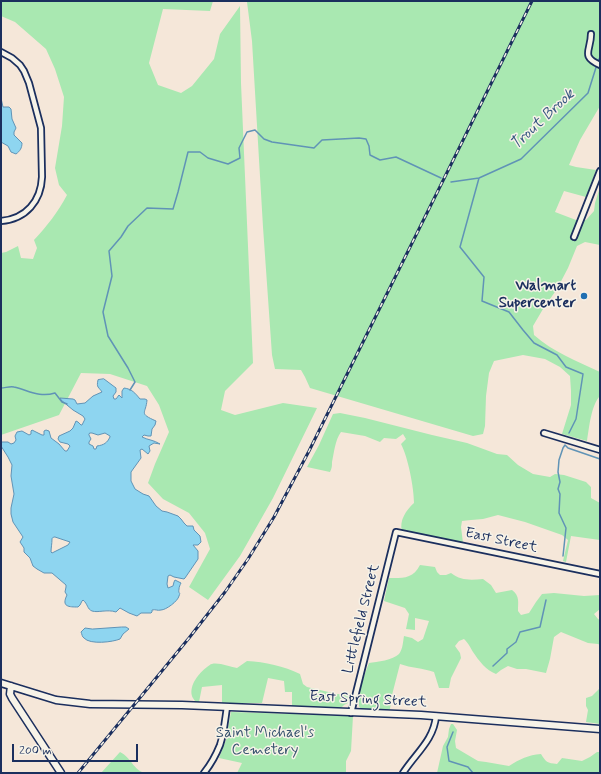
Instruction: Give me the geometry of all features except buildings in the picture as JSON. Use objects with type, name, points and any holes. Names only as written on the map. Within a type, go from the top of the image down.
[{"type":"main road","name":"East Spring Street","points":[[1,683],[56,700],[90,704],[227,707],[436,716],[600,728]]},
{"type":"main road","points":[[12,686],[10,694],[12,698],[61,773]]},
{"type":"street","points":[[591,34],[588,55],[590,60],[598,64]]},
{"type":"street","points":[[1,52],[18,62],[29,83],[41,128],[42,184],[38,197],[23,214],[14,218],[1,220]]},
{"type":"street","points":[[574,237],[600,171]]},
{"type":"street","points":[[544,433],[600,450]]},
{"type":"street","name":"East Street","points":[[396,532],[600,574]]},
{"type":"street","name":"Littlefield Street","points":[[351,713],[396,532]]},
{"type":"street","points":[[204,773],[215,757],[220,746],[227,707]]},
{"type":"street","points":[[403,773],[429,738],[434,728],[436,716]]},
{"type":"green space","points":[[1,1],[213,1],[210,11],[163,9],[149,63],[158,85],[181,93],[192,86],[214,59],[220,34],[240,6],[241,83],[253,363],[225,391],[221,410],[235,415],[283,403],[317,408],[273,498],[240,556],[208,600],[189,587],[210,549],[205,533],[189,513],[163,499],[148,483],[169,432],[159,405],[147,386],[110,374],[81,373],[59,415],[1,435],[1,253],[18,246],[21,258],[33,259],[37,248],[34,240],[52,219],[67,195],[59,185],[55,168],[62,126],[64,97],[55,69],[46,49],[15,22],[1,16]]},
{"type":"green space","points":[[248,1],[600,1],[600,106],[580,140],[569,165],[596,170],[586,197],[564,191],[555,212],[576,220],[586,220],[594,211],[600,187],[600,245],[585,242],[577,246],[557,289],[533,326],[534,335],[541,341],[566,356],[600,372],[600,396],[592,411],[587,441],[562,434],[571,405],[570,376],[560,367],[545,359],[523,355],[494,361],[489,373],[486,396],[485,426],[483,434],[473,436],[310,388],[301,370],[275,369],[272,355],[252,41]]},
{"type":"green space","points":[[340,413],[467,443],[497,454],[507,455],[518,465],[533,474],[550,477],[555,474],[564,475],[586,482],[591,487],[591,498],[600,503],[600,540],[571,536],[566,562],[563,561],[568,540],[562,535],[525,522],[498,515],[483,519],[462,521],[461,527],[463,543],[402,531],[402,520],[408,509],[414,503],[410,473],[401,444],[406,439],[403,434],[396,439],[384,438],[380,442],[365,436],[341,432],[336,443],[330,472],[307,467],[333,414]]},
{"type":"green space","points":[[420,565],[435,567],[440,575],[451,573],[462,579],[483,579],[491,585],[496,593],[512,590],[515,592],[517,597],[518,611],[521,615],[529,613],[542,594],[554,593],[584,596],[600,595],[600,609],[594,614],[600,620],[600,645],[588,643],[561,632],[554,637],[546,673],[526,669],[517,669],[508,666],[496,674],[483,665],[464,639],[459,641],[455,646],[460,653],[461,658],[451,678],[449,688],[439,688],[434,672],[400,664],[390,709],[362,709],[359,706],[359,695],[369,663],[389,659],[399,654],[404,636],[412,638],[418,642],[423,639],[429,621],[415,618],[415,630],[406,629],[409,614],[405,608],[384,601],[389,578],[407,577],[414,573]]},
{"type":"green space","points":[[247,661],[261,662],[294,671],[300,674],[303,684],[307,687],[337,694],[350,695],[348,703],[340,709],[292,706],[292,692],[285,692],[284,681],[268,678],[262,703],[222,703],[222,685],[202,687],[199,702],[194,700],[191,692],[193,684],[201,673],[210,665],[218,664],[237,668]]},
{"type":"green space","points":[[600,688],[600,724],[586,722],[588,710],[586,706],[586,698],[592,696]]},
{"type":"green space","name":"Saint Michael's Cemetery","points":[[231,712],[353,716],[351,751],[346,761],[346,773],[237,773],[242,763],[219,758],[226,740]]},
{"type":"green space","points":[[451,724],[453,724],[457,730],[455,741],[456,748],[478,761],[509,766],[532,755],[541,754],[547,762],[557,764],[562,758],[582,761],[597,752],[600,752],[600,773],[437,773],[443,746],[448,737]]},
{"type":"green space","points":[[120,752],[138,769],[145,773],[101,773]]},
{"type":"water","points":[[1,98],[3,107],[9,107],[11,109],[12,119],[16,128],[14,135],[22,143],[19,152],[16,154],[11,152],[8,146],[1,142]]},
{"type":"water","points":[[104,379],[116,388],[116,392],[113,396],[114,399],[116,399],[119,395],[122,398],[122,391],[124,388],[131,390],[140,399],[147,400],[144,413],[156,421],[152,429],[151,436],[144,435],[142,437],[160,444],[154,443],[149,446],[150,451],[148,454],[142,449],[140,450],[141,458],[131,472],[131,481],[135,489],[149,496],[156,506],[162,511],[178,516],[187,526],[193,526],[194,530],[200,536],[201,542],[198,545],[193,545],[198,551],[198,559],[185,578],[170,575],[168,576],[168,588],[173,586],[175,580],[181,583],[179,588],[180,595],[174,603],[163,610],[152,610],[151,613],[141,613],[137,616],[120,608],[116,612],[92,611],[83,600],[78,607],[67,606],[65,604],[67,595],[65,592],[66,585],[52,573],[44,573],[33,566],[30,558],[24,552],[24,548],[20,542],[23,537],[13,522],[11,514],[14,494],[11,476],[12,465],[1,446],[1,442],[8,442],[11,444],[14,443],[17,432],[22,431],[29,435],[31,434],[32,430],[44,435],[44,431],[46,430],[49,431],[51,438],[65,451],[67,451],[70,446],[60,442],[58,439],[59,436],[70,431],[76,421],[82,425],[85,419],[60,398],[73,399],[77,404],[85,403],[93,396],[102,392],[97,383],[98,380]],"holes":[[[90,433],[98,435],[105,433],[110,437],[108,441],[94,449],[93,446],[89,444],[91,439],[89,435]],[[55,537],[70,542],[68,545],[52,553],[52,539]]]},
{"type":"water","points":[[126,627],[129,629],[120,639],[107,642],[91,642],[83,637],[81,632],[85,628]]},
{"type":"waterway","name":"Trout Brook","points":[[451,182],[479,178],[521,159],[588,93],[600,57]]},
{"type":"waterway","points":[[130,390],[135,382],[108,336],[103,312],[112,276],[109,251],[128,226],[147,208],[173,209],[188,152],[200,152],[208,158],[228,164],[240,158],[239,148],[247,132],[255,130],[264,139],[272,142],[314,148],[322,140],[359,138],[366,139],[369,146],[370,155],[380,160],[396,157],[441,178]]},
{"type":"waterway","points":[[479,178],[460,247],[484,277],[482,301],[509,312],[534,343],[557,355],[566,367],[583,374],[576,419],[569,433]]},
{"type":"waterway","points":[[1,388],[19,388],[44,395],[55,393],[62,402],[67,404]]},
{"type":"waterway","points":[[563,556],[566,528],[559,513],[560,494],[558,489],[560,482],[558,472],[559,460],[563,448],[565,445],[568,448],[600,459]]},
{"type":"waterway","points":[[493,666],[507,653],[507,649],[516,642],[520,632],[540,627],[546,600]]},
{"type":"waterway","points":[[453,732],[447,747],[449,761],[468,767],[473,773]]},
{"type":"railway","points":[[78,773],[225,592],[248,559],[274,517],[309,451],[532,1]]},
{"type":"place","name":"Walmart Supercenter","points":[[584,296]]}]
